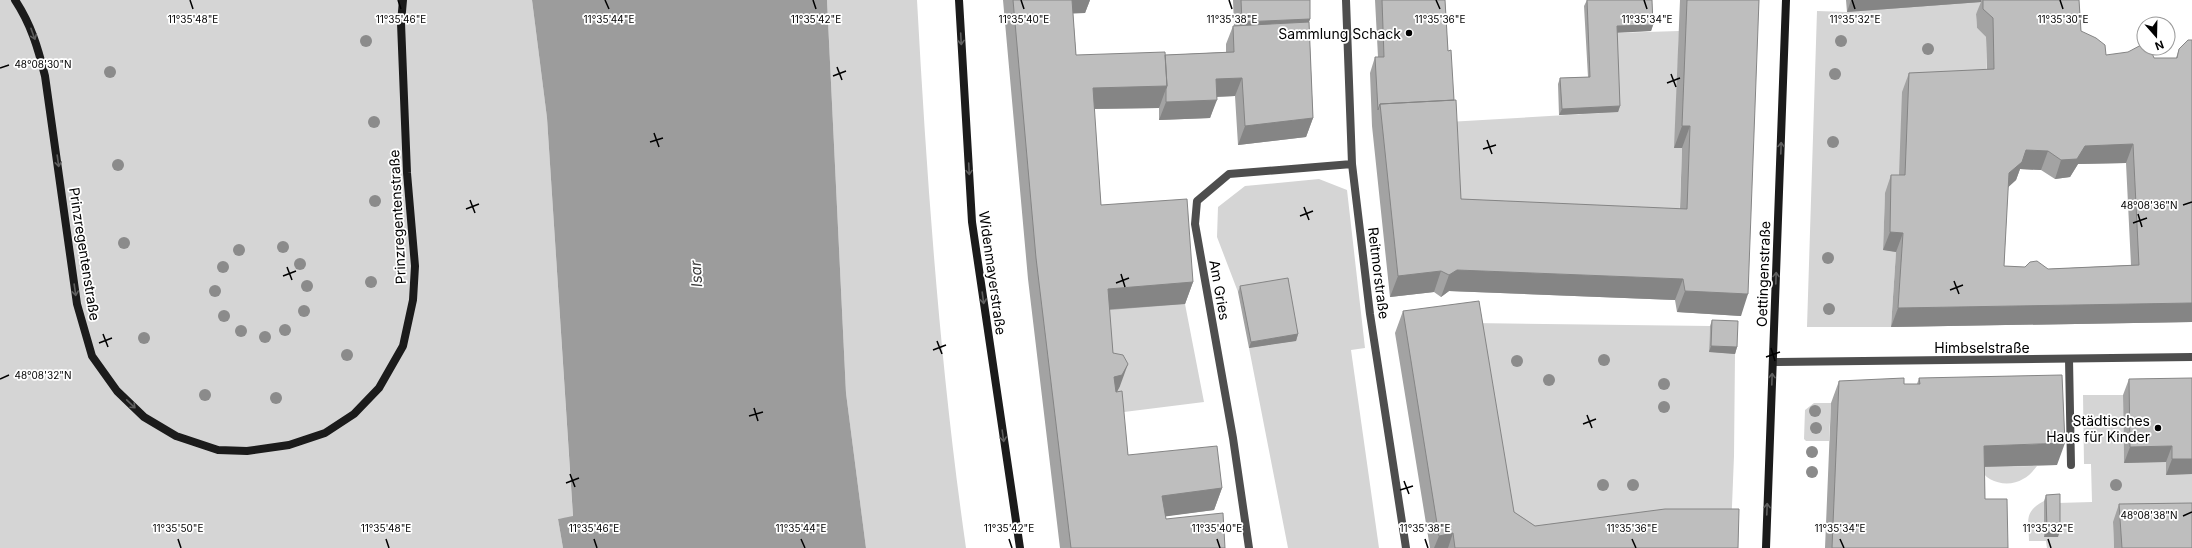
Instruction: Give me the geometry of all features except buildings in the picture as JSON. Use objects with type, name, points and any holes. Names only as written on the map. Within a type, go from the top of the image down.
[{"type":"main road","name":"Prinzregentenstraße","points":[[15,0],[30,24],[38,46],[45,76],[77,304],[92,356],[117,391],[144,417],[176,436],[218,450],[247,451],[290,445],[325,433],[354,414],[380,388],[402,346],[413,300],[415,266],[407,172],[401,23],[402,0]]},
{"type":"main road","name":"Widenmayerstraße","points":[[959,0],[972,222],[1020,548]]},
{"type":"main road","name":"Oettingenstraße","points":[[1766,548],[1786,0]]},
{"type":"street","name":"Reitmorstraße","points":[[1346,0],[1352,164],[1370,314],[1406,548]]},
{"type":"street","name":"Am Gries","points":[[1249,548],[1233,438],[1195,224],[1197,201],[1229,174],[1352,164]]},
{"type":"street","name":"Himbselstraße","points":[[1773,362],[2192,357]]},
{"type":"street","points":[[2069,359],[2072,465]]},
{"type":"shaded area","points":[[0,0],[532,0],[547,118],[573,517],[558,519],[563,548],[0,548]]},
{"type":"shaded area","points":[[827,0],[917,0],[930,206],[942,343],[966,548],[866,548],[846,393]]},
{"type":"shaded area","points":[[1984,1],[1976,14],[1977,28],[1986,37],[1987,88],[1899,194],[1885,194],[1883,250],[1896,252],[1891,327],[1807,327],[1817,11],[1847,12]]},
{"type":"shaded area","points":[[1679,31],[1675,147],[1682,148],[1679,231],[1453,220],[1448,122],[1617,112],[1614,33]]},
{"type":"shaded area","points":[[1319,179],[1347,190],[1365,348],[1351,350],[1379,548],[1288,548],[1249,348],[1296,341],[1286,284],[1238,292],[1217,237],[1218,207],[1245,186]]},
{"type":"shaded area","points":[[1185,304],[1204,402],[1108,414],[1100,310]]},
{"type":"shaded area","points":[[1471,323],[1710,326],[1709,352],[1735,354],[1734,456],[1731,531],[1528,548],[1506,534]]},
{"type":"shaded area","points":[[2083,395],[2123,395],[2124,463],[2166,462],[2166,475],[2192,474],[2192,521],[2113,523],[2114,548],[2047,548],[2046,541],[2029,541],[2028,522],[2030,513],[2037,505],[2044,501],[2044,537],[2057,503],[2092,502],[2091,464],[2084,464]]},
{"type":"shaded area","points":[[1814,403],[1831,403],[1829,441],[1806,441],[1804,439],[1805,410]]},
{"type":"shaded area","points":[[2037,466],[2023,479],[2011,483],[1992,480],[1987,477],[1980,467]]},
{"type":"water","name":"Isar","points":[[532,0],[827,0],[846,393],[866,548],[563,548],[558,519],[573,516],[547,118]]},
{"type":"place","name":"Sammlung Schack","points":[[1409,33]]},
{"type":"place","name":"Städtisches Haus für Kinder","points":[[2158,428]]}]
